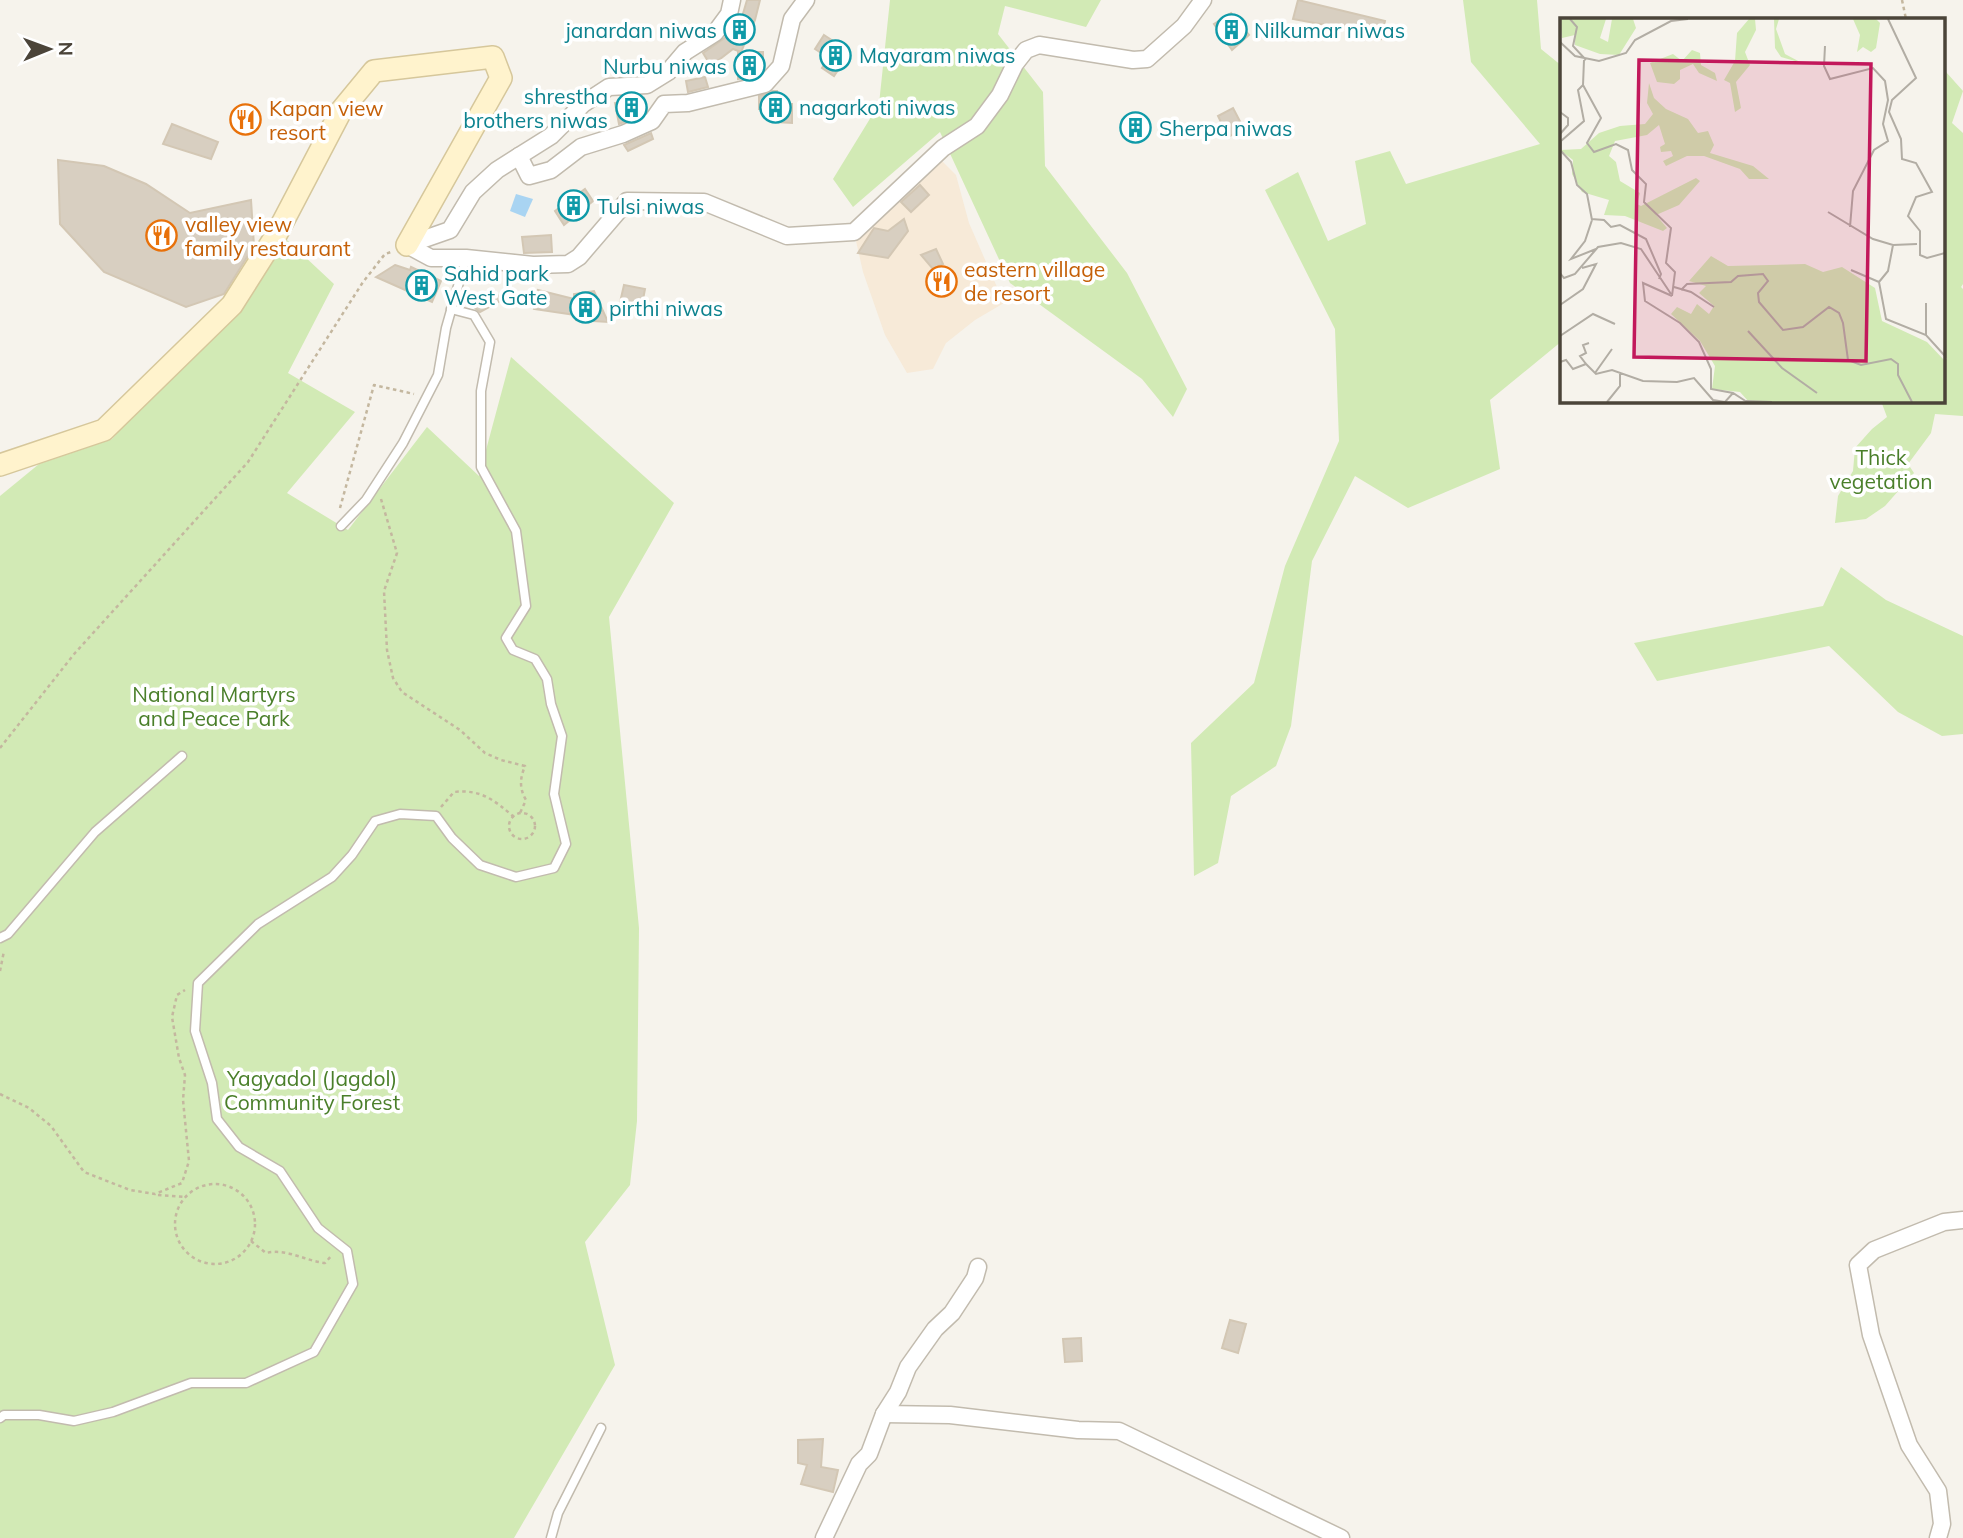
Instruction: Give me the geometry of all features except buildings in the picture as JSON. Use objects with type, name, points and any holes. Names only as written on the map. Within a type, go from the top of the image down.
[{"type":"street","points":[[407,245],[450,230],[473,192],[497,170],[551,136],[583,104],[609,87],[647,85],[668,72],[684,52],[715,33],[729,14],[732,0]]},
{"type":"street","points":[[519,156],[529,177],[551,170],[581,148],[652,121],[664,104],[688,103],[765,84],[781,66],[792,19],[806,0]]},
{"type":"street","points":[[407,245],[432,258],[466,258],[533,265],[568,264],[579,257],[627,201],[704,202],[787,236],[854,232],[943,148],[976,126],[1000,96],[1015,64],[1026,50],[1039,45],[1133,60],[1147,59],[1184,26],[1203,0]]},
{"type":"street","points":[[0,465],[104,430],[232,305],[275,237],[341,110],[374,71],[493,57],[501,78],[407,245]]},
{"type":"street","points":[[1938,1538],[1942,1524],[1938,1491],[1909,1445],[1871,1335],[1858,1265],[1874,1250],[1944,1222],[1963,1220]]},
{"type":"street","points":[[824,1538],[859,1464],[869,1454],[884,1414],[898,1392],[908,1367],[920,1347],[952,1313],[975,1278],[978,1267]]},
{"type":"street","points":[[884,1414],[950,1415],[1078,1430],[1119,1431],[1341,1538]]},
{"type":"lane","points":[[341,526],[366,500],[403,443],[438,375],[451,309],[466,258]]},
{"type":"lane","points":[[0,1418],[4,1415],[39,1415],[74,1422],[113,1412],[191,1383],[246,1383],[314,1352],[354,1284],[347,1251],[318,1227],[281,1171],[239,1147],[218,1119],[212,1083],[195,1031],[198,984],[258,924],[332,877],[352,855],[375,821],[400,814],[436,816],[452,838],[480,865],[516,877],[554,868],[566,844],[554,794],[562,736],[551,704],[547,678],[535,659],[513,650],[506,638],[526,606],[516,531],[481,467],[481,391],[490,342],[474,315],[451,309]]},
{"type":"lane","points":[[4,936],[95,832],[182,756]]},
{"type":"lane","points":[[551,1538],[558,1513],[601,1428]]},
{"type":"path","points":[[1902,0],[1906,18]]},
{"type":"path","points":[[0,748],[75,653],[248,462],[362,282],[385,254],[407,245]]},
{"type":"path","points":[[340,509],[374,385],[418,395],[425,382],[432,386]]},
{"type":"path","points":[[377,482],[397,553],[384,591],[387,650],[393,678],[402,692],[460,730],[485,753],[525,766],[521,776],[522,792],[526,800],[520,813],[509,825],[518,838],[527,838],[533,832],[534,824],[528,815],[520,813]]},
{"type":"path","points":[[436,816],[454,792],[470,791],[487,796],[514,817]]},
{"type":"path","points":[[0,971],[4,936]]},
{"type":"path","points":[[155,1194],[182,1184],[189,1160],[183,1100],[185,1075],[179,1058],[172,1017],[177,995],[198,984]]},
{"type":"path","points":[[0,1094],[29,1108],[51,1126],[85,1172],[130,1190],[186,1197]]},
{"type":"path","points":[[224,1185],[247,1200],[253,1212],[255,1225],[251,1241],[237,1258],[226,1263],[213,1265],[201,1262],[189,1255],[176,1233],[179,1208],[186,1197],[197,1189],[224,1185]]},
{"type":"path","points":[[251,1241],[266,1252],[275,1251],[325,1263],[333,1254],[340,1252],[349,1262]]},
{"type":"shaded area","name":"eastern village de resort","points":[[940,159],[956,175],[969,223],[1004,303],[975,320],[946,343],[933,369],[907,373],[885,335],[863,272],[854,232]]},
{"type":"green space","points":[[890,0],[1101,0],[1086,27],[1005,6],[998,34],[1043,92],[1045,166],[1127,273],[1187,389],[1173,417],[1142,379],[1010,283],[940,132],[853,207],[833,179],[879,104]]},
{"type":"green space","points":[[1463,0],[1537,0],[1541,49],[1560,64],[1560,343],[1490,400],[1500,469],[1408,508],[1355,476],[1312,561],[1291,726],[1276,766],[1231,796],[1218,863],[1194,876],[1191,743],[1254,683],[1285,566],[1339,441],[1335,329],[1265,190],[1298,172],[1328,241],[1366,224],[1355,161],[1390,151],[1406,184],[1540,144],[1471,62]]},
{"type":"green space","name":"Thick vegetation","points":[[1946,72],[1963,91],[1952,123],[1963,133],[1963,416],[1935,414],[1931,433],[1908,464],[1914,473],[1885,506],[1866,519],[1835,523],[1838,496],[1853,471],[1855,448],[1887,417],[1881,402],[1946,402]]},
{"type":"green space","name":"Yagyadol (Jagdol) Community Forest","points":[[287,240],[334,284],[288,373],[355,412],[287,493],[348,530],[427,427],[479,476],[511,357],[674,503],[609,617],[639,928],[637,1121],[630,1185],[585,1242],[615,1365],[514,1538],[0,1538],[0,496],[39,464],[112,439]]},
{"type":"green space","points":[[1841,567],[1886,600],[1963,636],[1963,734],[1942,736],[1898,712],[1829,646],[1657,681],[1634,643],[1823,606]]},
{"type":"water","points":[[516,194],[533,199],[525,217],[510,211]]},
{"type":"place","name":"janardan niwas","points":[[740,30]]},
{"type":"place","name":"Nilkumar niwas","points":[[1231,30]]},
{"type":"place","name":"Mayaram niwas","points":[[836,55]]},
{"type":"place","name":"Nurbu niwas","points":[[750,66]]},
{"type":"place","name":"nagarkoti niwas","points":[[776,107]]},
{"type":"place","name":"shrestha brothers niwas","points":[[631,108]]},
{"type":"place","name":"Kapan view resort","points":[[246,120]]},
{"type":"place","name":"Sherpa niwas","points":[[1136,128]]},
{"type":"place","name":"Tulsi niwas","points":[[574,206]]},
{"type":"place","name":"valley view family restaurant","points":[[162,236]]},
{"type":"place","name":"eastern village de resort","points":[[941,281]]},
{"type":"place","name":"Sahid park West Gate","points":[[421,285]]},
{"type":"place","name":"pirthi niwas","points":[[586,308]]},
{"type":"park label","name":"National Martyrs and Peace Park","points":[[214,706]]}]
